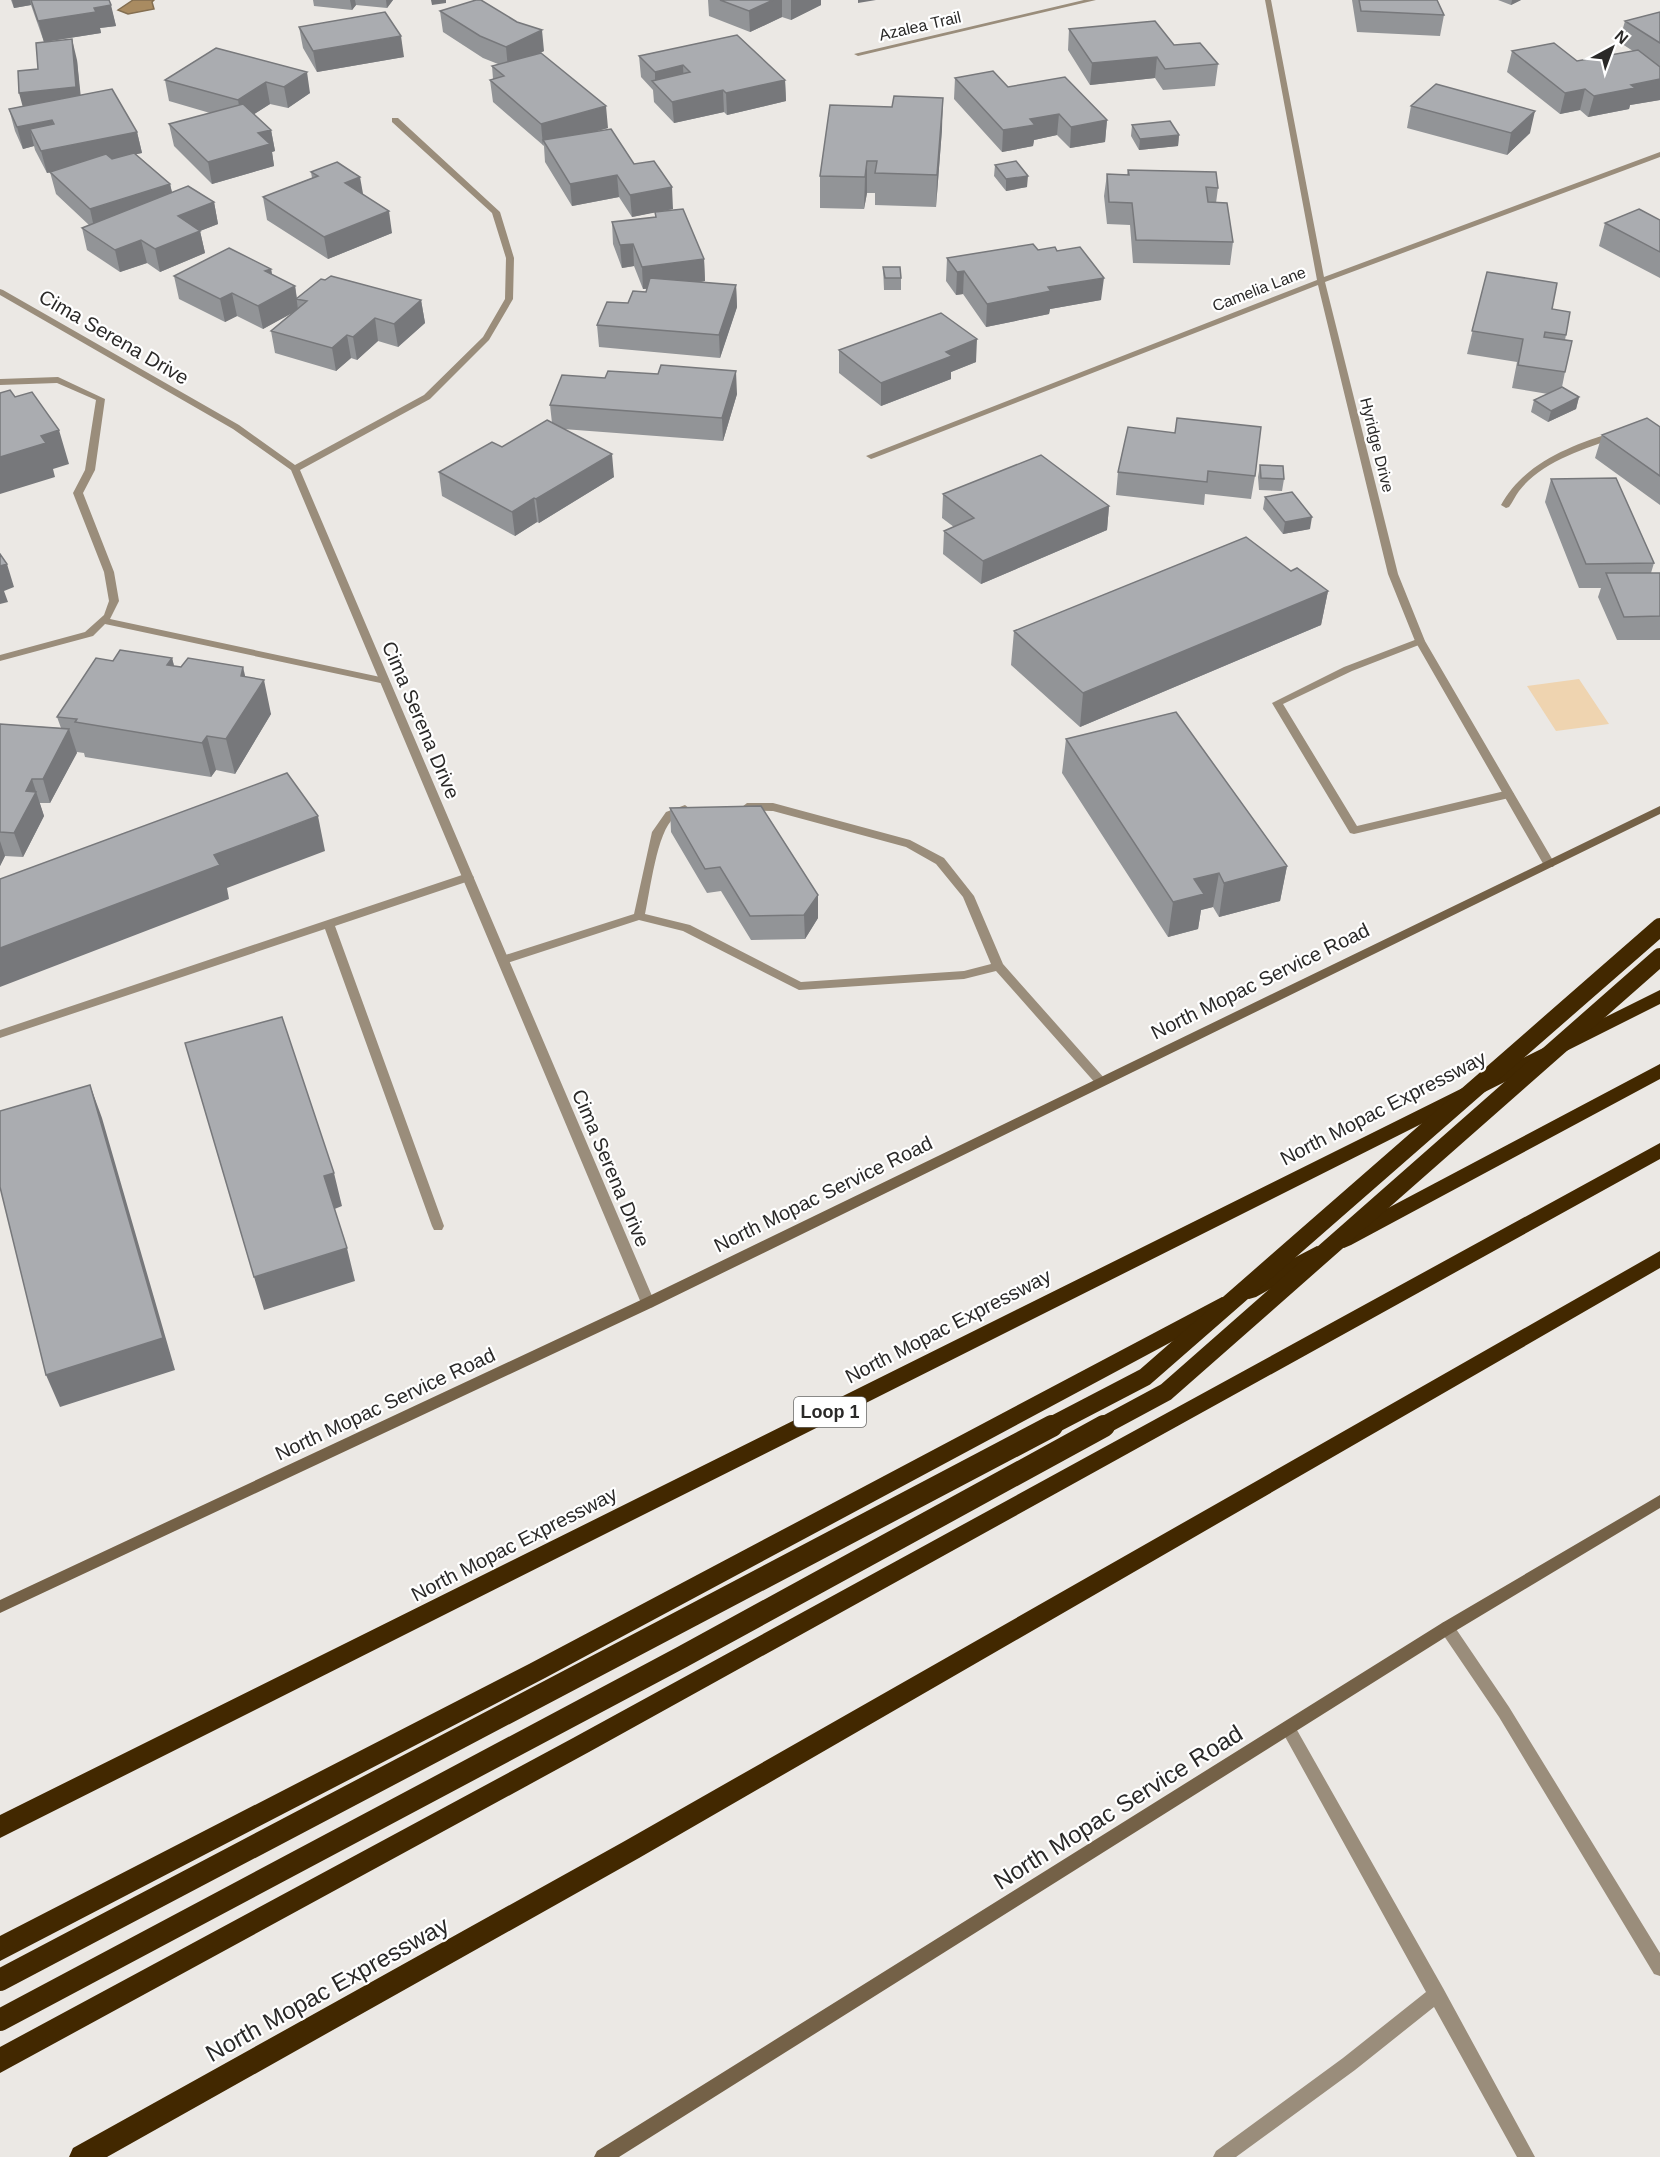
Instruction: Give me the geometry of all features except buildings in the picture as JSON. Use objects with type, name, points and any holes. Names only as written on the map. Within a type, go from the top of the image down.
[{"type":"highway","points":[[0,1980],[1145,1377],[1660,927]]},
{"type":"highway","points":[[0,2020],[682,1658],[1166,1392],[1660,957]]},
{"type":"highway","name":"North Mopac Expressway","points":[[0,1827],[1660,996]]},
{"type":"highway","points":[[0,1949],[558,1660],[1660,1071]]},
{"type":"highway","points":[[0,2061],[581,1745],[1660,1150]]},
{"type":"highway","name":"North Mopac Expressway","points":[[82,2157],[641,1844],[1660,1259]]},
{"type":"main road","name":"North Mopac Service Road","points":[[0,1607],[648,1303],[1660,810]]},
{"type":"main road","name":"North Mopac Service Road","points":[[603,2157],[1447,1628],[1660,1501]]},
{"type":"street","name":"Azalea Trail","points":[[858,54],[1093,0]]},
{"type":"street","name":"Hyridge Drive","points":[[1268,0],[1321,281],[1393,574],[1420,641],[1549,864]]},
{"type":"street","points":[[295,469],[427,396],[486,338],[508,299],[510,258],[496,212],[395,120]]},
{"type":"street","name":"Camelia Lane","points":[[871,456],[1321,281],[1660,154]]},
{"type":"street","name":"Cima Serena Drive","points":[[0,292],[236,427],[295,469],[648,1303]]},
{"type":"street","points":[[0,382],[57,380],[101,399],[90,470],[78,493],[109,572],[114,601],[108,616],[89,634],[0,658]]},
{"type":"street","points":[[1506,505],[1510,492],[1548,462],[1621,432]]},
{"type":"street","points":[[103,621],[385,681]]},
{"type":"street","points":[[1420,641],[1348,669],[1277,703],[1354,830],[1509,794]]},
{"type":"street","points":[[730,807],[773,807],[910,844],[940,861],[968,896],[998,966],[1101,1082]]},
{"type":"street","points":[[639,916],[657,832],[670,815],[687,808],[698,808]]},
{"type":"street","points":[[0,1034],[468,877]]},
{"type":"street","points":[[503,960],[639,916],[686,928],[799,986],[964,975],[998,966]]},
{"type":"street","points":[[329,925],[438,1226]]},
{"type":"street","points":[[1447,1628],[1504,1712],[1660,1968]]},
{"type":"street","points":[[1288,1728],[1526,2157]]},
{"type":"street","points":[[1229,2155],[1437,1994]]},
{"type":"shaded area","points":[[133,0],[154,0],[152,2],[154,9],[128,14],[118,10]]},
{"type":"shaded area","points":[[1579,679],[1609,724],[1556,731],[1527,686]]}]
